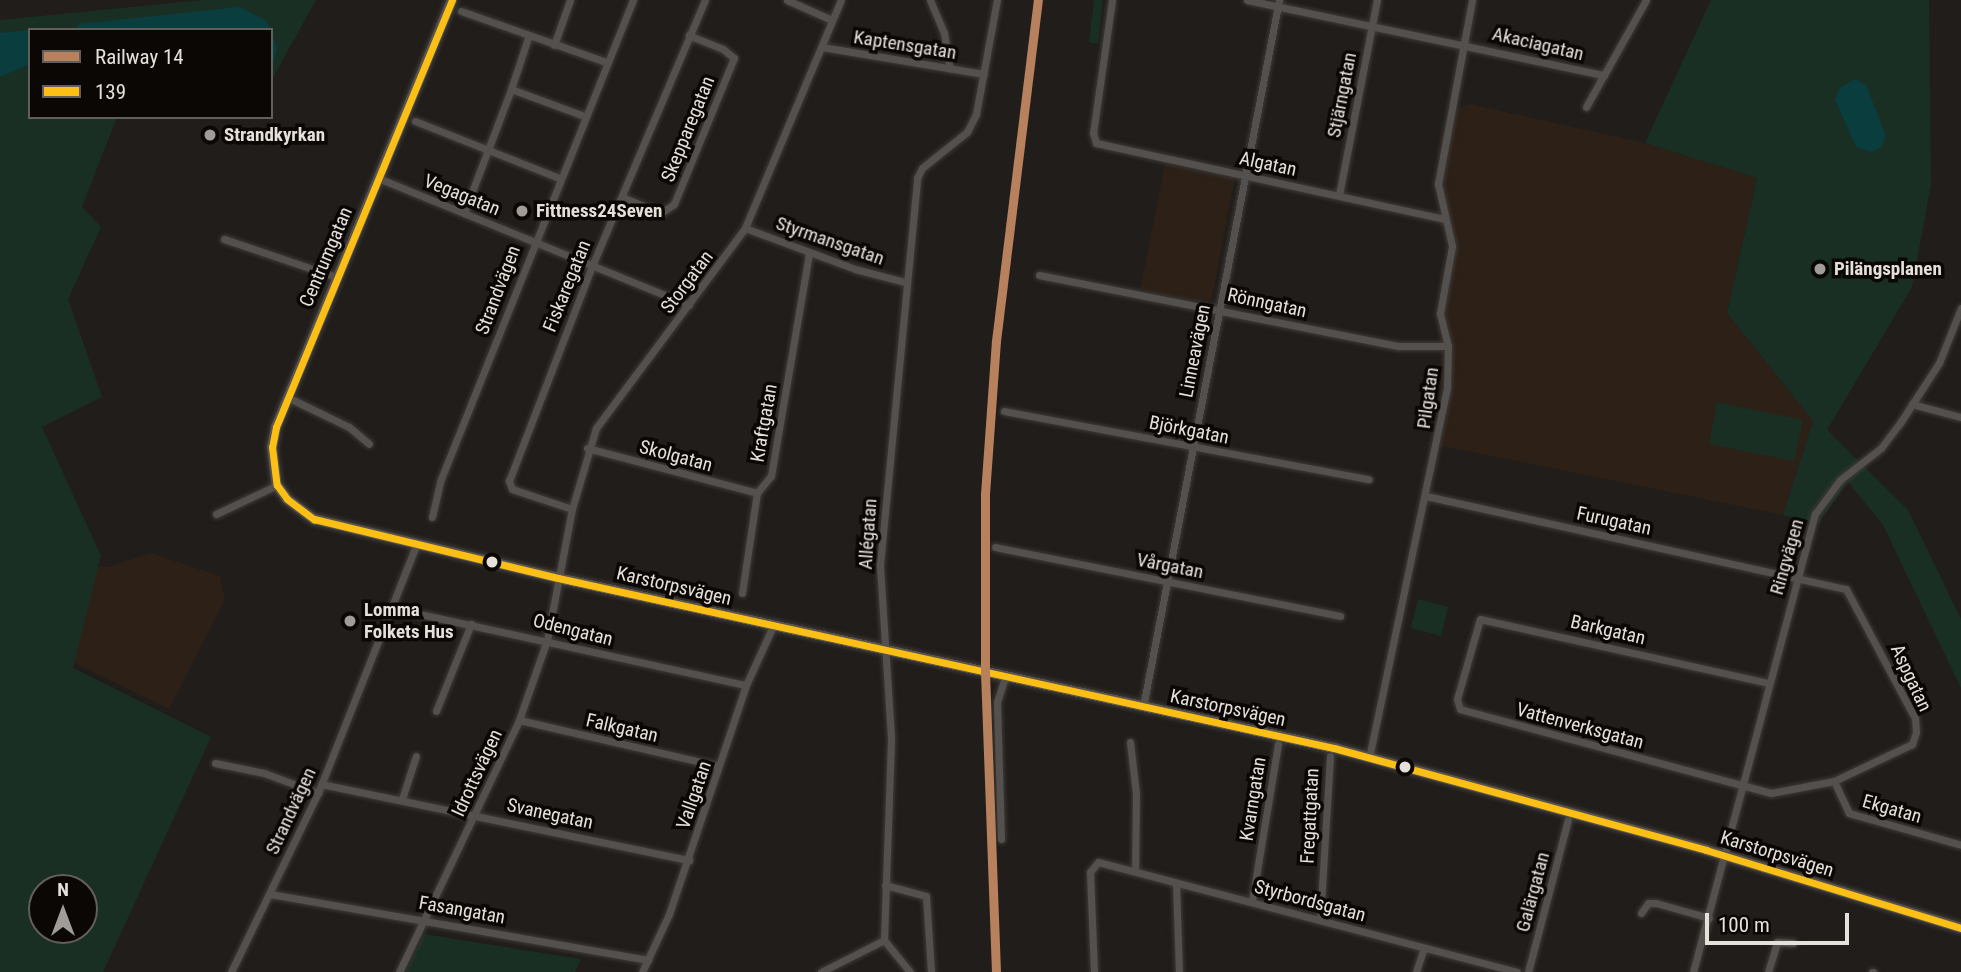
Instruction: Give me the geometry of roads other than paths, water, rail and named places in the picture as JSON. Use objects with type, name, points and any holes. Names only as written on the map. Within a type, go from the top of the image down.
[{"type":"street","name":"Centrumgatan","points":[[277,485],[272,447],[286,397],[452,0]]},
{"type":"street","points":[[554,45],[570,0]]},
{"type":"street","name":"Strandvägen","points":[[432,517],[441,479],[533,242],[633,0]]},
{"type":"street","name":"Fiskaregatan","points":[[572,509],[512,489],[509,481],[592,266],[705,0]]},
{"type":"street","points":[[787,0],[832,20]]},
{"type":"street","name":"Storgatan","points":[[558,578],[587,448],[597,428],[745,228],[841,0]]},
{"type":"street","points":[[930,0],[944,33],[950,69]]},
{"type":"street","points":[[984,74],[997,0]]},
{"type":"street","name":"Algatan","points":[[1112,0],[1093,133],[1096,142],[1444,219]]},
{"type":"street","name":"Akaciagatan","points":[[1247,0],[1278,3],[1604,75],[1646,0]]},
{"type":"street","name":"Stjärngatan","points":[[1339,195],[1377,0]]},
{"type":"street","name":"Pilgatan","points":[[1368,758],[1426,496],[1447,387],[1448,346],[1440,313],[1452,246],[1444,219],[1440,173],[1472,0]]},
{"type":"street","name":"Linneavägen","points":[[1143,708],[1278,3]]},
{"type":"street","points":[[461,11],[606,62]]},
{"type":"street","points":[[464,213],[529,35]]},
{"type":"street","name":"Skepparegatan","points":[[622,197],[661,213],[674,204],[734,58],[723,48],[689,35]]},
{"type":"street","name":"Kaptensgatan","points":[[822,47],[984,74]]},
{"type":"street","name":"Allégatan","points":[[884,940],[891,737],[880,565],[917,178],[922,168],[967,132],[976,114],[984,74]]},
{"type":"street","points":[[1586,107],[1604,75]]},
{"type":"street","points":[[511,89],[584,116]]},
{"type":"street","points":[[415,121],[559,178]]},
{"type":"street","name":"Vegagatan","points":[[378,178],[689,305]]},
{"type":"street","name":"Styrmansgatan","points":[[745,228],[809,253],[905,282]]},
{"type":"street","points":[[223,239],[336,277]]},
{"type":"street","name":"Kraftgatan","points":[[742,593],[757,493],[771,476],[809,253]]},
{"type":"street","name":"Rönngatan","points":[[1039,275],[1399,346],[1448,346]]},
{"type":"street","name":"Ringvägen","points":[[1693,972],[1808,532],[1824,500],[1840,480],[1881,448],[1912,404],[1939,363],[1961,309]]},
{"type":"street","points":[[286,397],[349,427],[369,444]]},
{"type":"street","points":[[1912,404],[1961,417]]},
{"type":"street","name":"Björkgatan","points":[[1004,411],[1369,479]]},
{"type":"street","name":"Skolgatan","points":[[587,448],[757,493]]},
{"type":"street","points":[[216,513],[277,485]]},
{"type":"street","name":"Karstorpsvägen","points":[[277,485],[287,499],[314,519],[558,578],[1368,758],[1725,856],[1961,928]]},
{"type":"street","name":"Furugatan","points":[[1426,496],[1796,576]]},
{"type":"street","name":"Strandvägen","points":[[231,972],[318,793],[418,542]]},
{"type":"street","name":"Vårgatan","points":[[995,547],[1340,616]]},
{"type":"street","name":"Aspgatan","points":[[1743,786],[1771,793],[1834,781],[1912,744],[1915,719],[1853,595],[1837,585],[1796,576]]},
{"type":"street","name":"Idrottsvägen","points":[[399,972],[477,814],[519,720],[547,640],[558,578]]},
{"type":"street","name":"Odengatan","points":[[392,608],[746,685]]},
{"type":"street","name":"Barkgatan","points":[[1467,658],[1474,626],[1480,619],[1489,619],[1769,683]]},
{"type":"street","points":[[436,711],[471,624]]},
{"type":"street","name":"Vallgatan","points":[[642,972],[689,860],[746,685],[773,626]]},
{"type":"street","name":"Vattenverksgatan","points":[[1467,658],[1457,699],[1460,709],[1743,786]]},
{"type":"street","points":[[1000,839],[998,702],[1005,677]]},
{"type":"street","name":"Falkgatan","points":[[519,720],[718,766]]},
{"type":"street","points":[[1130,742],[1136,794],[1135,871]]},
{"type":"street","name":"Kvarngatan","points":[[1252,901],[1278,744]]},
{"type":"street","name":"Fregattgatan","points":[[1320,920],[1330,756]]},
{"type":"street","points":[[402,799],[416,757]]},
{"type":"street","points":[[215,763],[264,773],[318,793]]},
{"type":"street","name":"Ekgatan","points":[[1834,781],[1849,813],[1961,845]]},
{"type":"street","name":"Svanegatan","points":[[321,784],[477,814],[689,860]]},
{"type":"street","name":"Galärgatan","points":[[1528,972],[1568,820]]},
{"type":"street","name":"Styrbordsgatan","points":[[1094,972],[1090,872],[1094,863],[1252,901],[1517,972]]},
{"type":"street","points":[[1177,883],[1179,972]]},
{"type":"street","points":[[885,885],[926,896],[931,972]]},
{"type":"street","name":"Fasangatan","points":[[270,894],[648,960]]},
{"type":"street","points":[[1641,913],[1648,903],[1656,903],[1709,918]]},
{"type":"street","points":[[821,972],[884,940],[910,972]]},
{"type":"street","points":[[1768,972],[1777,942],[1793,943]]},
{"type":"street","points":[[1416,972],[1424,948]]},
{"type":"water","points":[[239,7],[265,20],[270,28],[76,28],[79,24]]},
{"type":"water","points":[[28,30],[28,65],[0,77],[0,33]]},
{"type":"water","points":[[273,36],[277,49],[273,65]]},
{"type":"water","points":[[1855,79],[1866,85],[1886,136],[1881,147],[1872,152],[1856,147],[1835,99],[1840,88]]},
{"type":"rail line","name":"14","points":[[996,972],[985,673],[985,494],[996,341],[1038,0]]},
{"type":"place","name":"Strandkyrkan","points":[[210,135]]},
{"type":"place","name":"Fittness24Seven","points":[[522,211]]},
{"type":"place","name":"Pilängsplanen","points":[[1820,269]]},
{"type":"place","name":"Lomma Folkets Hus","points":[[350,621]]}]
